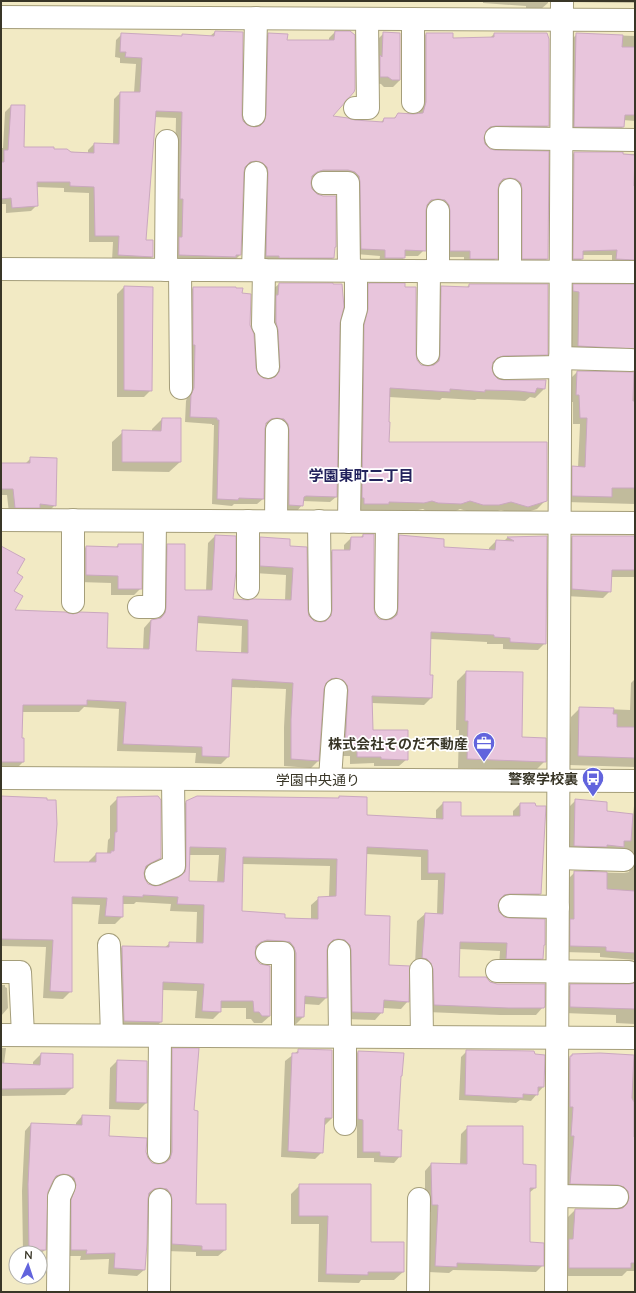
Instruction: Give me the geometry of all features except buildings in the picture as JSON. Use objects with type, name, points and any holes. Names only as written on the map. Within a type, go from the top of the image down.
[{"type":"street","points":[[556,1292],[562,10]]},
{"type":"street","points":[[1,17],[413,19],[562,10],[635,20]]},
{"type":"street","points":[[254,115],[256,18]]},
{"type":"street","points":[[367,19],[368,108]]},
{"type":"street","points":[[413,19],[413,102]]},
{"type":"street","points":[[496,138],[635,140]]},
{"type":"street","points":[[167,141],[173,270],[181,388]]},
{"type":"street","points":[[256,172],[258,270],[263,325],[266,331],[268,367]]},
{"type":"street","points":[[323,184],[348,183],[356,309],[352,323],[349,522]]},
{"type":"street","points":[[510,190],[510,271]]},
{"type":"street","points":[[428,354],[438,211]]},
{"type":"street","points":[[1,269],[635,272]]},
{"type":"street","points":[[504,368],[560,362],[632,360]]},
{"type":"street","points":[[276,521],[277,430]]},
{"type":"street","points":[[1,520],[635,523]]},
{"type":"street","points":[[72,520],[73,602]]},
{"type":"street","points":[[139,607],[154,607],[154,521]]},
{"type":"street","points":[[248,521],[248,588]]},
{"type":"street","points":[[319,521],[320,610]]},
{"type":"street","points":[[386,608],[387,522]]},
{"type":"street","points":[[330,779],[336,690]]},
{"type":"street","name":"学園中央通り","points":[[1,778],[635,781]]},
{"type":"street","points":[[156,874],[174,866],[173,779]]},
{"type":"street","points":[[558,858],[624,860]]},
{"type":"street","points":[[510,906],[558,907]]},
{"type":"street","points":[[109,945],[112,1035]]},
{"type":"street","points":[[339,951],[345,1124]]},
{"type":"street","points":[[267,953],[282,953],[282,1036]]},
{"type":"street","points":[[421,970],[422,1037]]},
{"type":"street","points":[[497,970],[629,972]]},
{"type":"street","points":[[1,972],[20,972],[23,1035]]},
{"type":"street","points":[[1,1035],[635,1038]]},
{"type":"street","points":[[159,1152],[160,1036]]},
{"type":"street","points":[[58,1292],[59,1197],[64,1186]]},
{"type":"street","points":[[557,1196],[617,1197]]},
{"type":"street","points":[[418,1292],[419,1199]]},
{"type":"street","points":[[159,1292],[160,1200]]},
{"type":"place","name":"株式会社そのだ不動産","points":[[484,762]]},
{"type":"place","name":"警察学校裏","points":[[593,798]]},
{"type":"district","name":"学園東町二丁目","points":[[361,475]]}]
